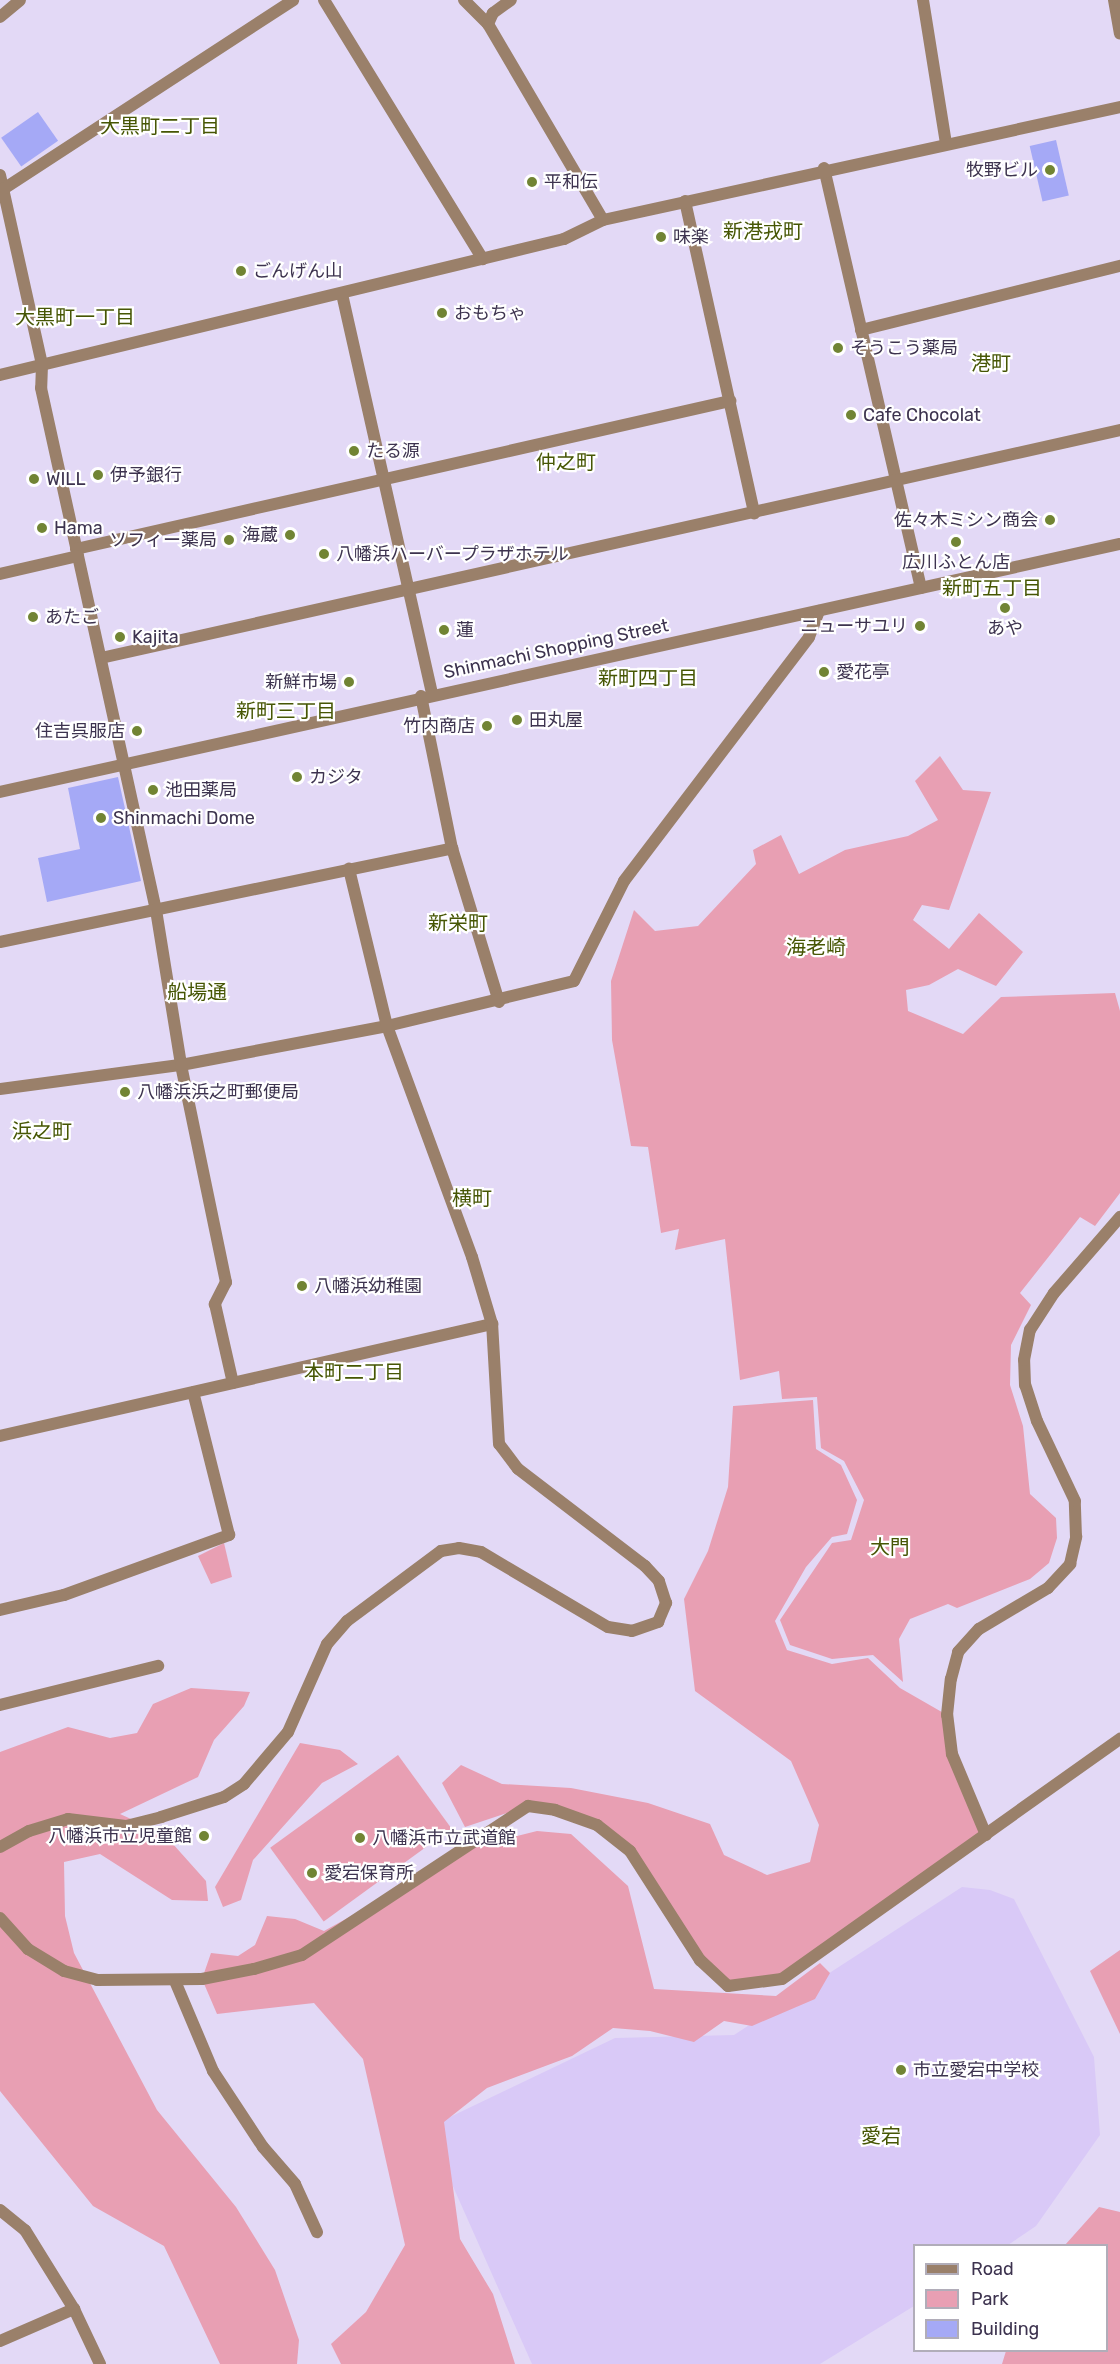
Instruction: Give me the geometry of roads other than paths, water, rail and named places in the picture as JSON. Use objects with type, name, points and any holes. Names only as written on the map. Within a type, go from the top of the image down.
[{"type":"street","points":[[0,17],[20,0]]},
{"type":"street","points":[[5,188],[293,0]]},
{"type":"street","points":[[324,0],[483,259]]},
{"type":"street","points":[[464,0],[489,24],[603,220]]},
{"type":"street","points":[[489,24],[493,13],[511,0]]},
{"type":"street","points":[[922,0],[946,143]]},
{"type":"street","points":[[1114,0],[1120,33]]},
{"type":"street","points":[[0,375],[564,239],[603,220],[824,168],[1120,107]]},
{"type":"street","points":[[824,168],[921,588]]},
{"type":"street","points":[[0,175],[5,188],[42,365],[41,388],[126,762],[156,910],[181,1065],[226,1282],[215,1304],[233,1383]]},
{"type":"street","points":[[685,201],[754,513]]},
{"type":"street","points":[[861,330],[1120,266]]},
{"type":"street","points":[[342,294],[409,590],[453,848],[499,1002]]},
{"type":"street","points":[[0,574],[77,552],[383,479],[730,401]]},
{"type":"street","points":[[101,658],[1120,429]]},
{"type":"street","name":"Shinmachi Shopping Street","points":[[0,792],[426,695],[1120,544]]},
{"type":"street","points":[[0,1089],[181,1065],[387,1026],[499,1002],[574,981],[624,881],[809,637],[819,611]]},
{"type":"street","points":[[0,942],[453,848]]},
{"type":"street","points":[[0,1847],[29,1831],[68,1819],[126,1826],[150,1820],[224,1797],[244,1784],[288,1732],[327,1644],[347,1621],[441,1551],[459,1548],[481,1552],[608,1627],[632,1631],[658,1622],[666,1603],[658,1581],[518,1469],[499,1444],[492,1324],[472,1257],[387,1026],[349,869]]},
{"type":"street","points":[[986,1835],[952,1754],[947,1715],[951,1679],[958,1652],[980,1629],[1048,1588],[1070,1564],[1076,1537],[1075,1502],[1037,1421],[1025,1385],[1024,1360],[1030,1330],[1054,1293],[1120,1217]]},
{"type":"street","points":[[0,1436],[492,1324]]},
{"type":"street","points":[[0,1610],[75,1591],[229,1535],[193,1392]]},
{"type":"street","points":[[0,1705],[158,1666]]},
{"type":"street","points":[[0,1918],[28,1949],[64,1971],[97,1980],[175,1981],[233,1973],[302,1955],[528,1806],[555,1810],[597,1825],[630,1851],[700,1960],[728,1986],[782,1979],[1120,1739]]},
{"type":"street","points":[[175,1981],[213,2072],[263,2147],[295,2184],[317,2232]]},
{"type":"street","points":[[0,2210],[25,2230],[74,2309],[100,2364]]},
{"type":"street","points":[[0,2341],[74,2309]]},
{"type":"place","name":"牧野ビル","points":[[1050,170]]},
{"type":"place","name":"平和伝","points":[[532,182]]},
{"type":"place","name":"味楽","points":[[661,237]]},
{"type":"place","name":"ごんげん山","points":[[241,271]]},
{"type":"place","name":"おもちゃ","points":[[442,313]]},
{"type":"place","name":"そうこう薬局","points":[[838,348]]},
{"type":"place","name":"Cafe Chocolat","points":[[851,415]]},
{"type":"place","name":"たる源","points":[[354,451]]},
{"type":"place","name":"伊予銀行","points":[[98,475]]},
{"type":"place","name":"WILL","points":[[34,479]]},
{"type":"place","name":"佐々木ミシン商会","points":[[1050,520]]},
{"type":"place","name":"Hama","points":[[42,528]]},
{"type":"place","name":"海蔵","points":[[290,535]]},
{"type":"place","name":"ソフィー薬局","points":[[229,540]]},
{"type":"place","name":"広川ふとん店","points":[[956,542]]},
{"type":"place","name":"八幡浜ハーバープラザホテル","points":[[324,554]]},
{"type":"place","name":"あや","points":[[1005,608]]},
{"type":"place","name":"あたご","points":[[33,617]]},
{"type":"place","name":"ニューサユリ","points":[[920,626]]},
{"type":"place","name":"蓮","points":[[444,630]]},
{"type":"place","name":"Kajita","points":[[120,637]]},
{"type":"place","name":"愛花亭","points":[[824,672]]},
{"type":"place","name":"新鮮市場","points":[[349,682]]},
{"type":"place","name":"田丸屋","points":[[517,720]]},
{"type":"place","name":"竹内商店","points":[[487,726]]},
{"type":"place","name":"住吉呉服店","points":[[137,731]]},
{"type":"place","name":"カジタ","points":[[297,777]]},
{"type":"place","name":"池田薬局","points":[[153,790]]},
{"type":"place","name":"Shinmachi Dome","points":[[101,818]]},
{"type":"place","name":"八幡浜浜之町郵便局","points":[[125,1092]]},
{"type":"place","name":"八幡浜幼稚園","points":[[302,1286]]},
{"type":"place","name":"八幡浜市立児童館","points":[[204,1836]]},
{"type":"place","name":"八幡浜市立武道館","points":[[360,1838]]},
{"type":"place","name":"愛宕保育所","points":[[312,1873]]},
{"type":"place","name":"市立愛宕中学校","points":[[901,2070]]},
{"type":"district","name":"大黒町二丁目","points":[[160,126]]},
{"type":"district","name":"新港戎町","points":[[763,231]]},
{"type":"district","name":"大黒町一丁目","points":[[75,317]]},
{"type":"district","name":"港町","points":[[991,363]]},
{"type":"district","name":"仲之町","points":[[566,462]]},
{"type":"district","name":"新町五丁目","points":[[992,588]]},
{"type":"district","name":"新町四丁目","points":[[648,678]]},
{"type":"district","name":"新町三丁目","points":[[286,711]]},
{"type":"district","name":"新栄町","points":[[458,923]]},
{"type":"district","name":"海老崎","points":[[816,947]]},
{"type":"district","name":"船場通","points":[[197,992]]},
{"type":"district","name":"浜之町","points":[[42,1131]]},
{"type":"district","name":"横町","points":[[472,1198]]},
{"type":"district","name":"本町二丁目","points":[[354,1372]]},
{"type":"district","name":"大門","points":[[890,1547]]},
{"type":"district","name":"愛宕","points":[[881,2136]]}]
